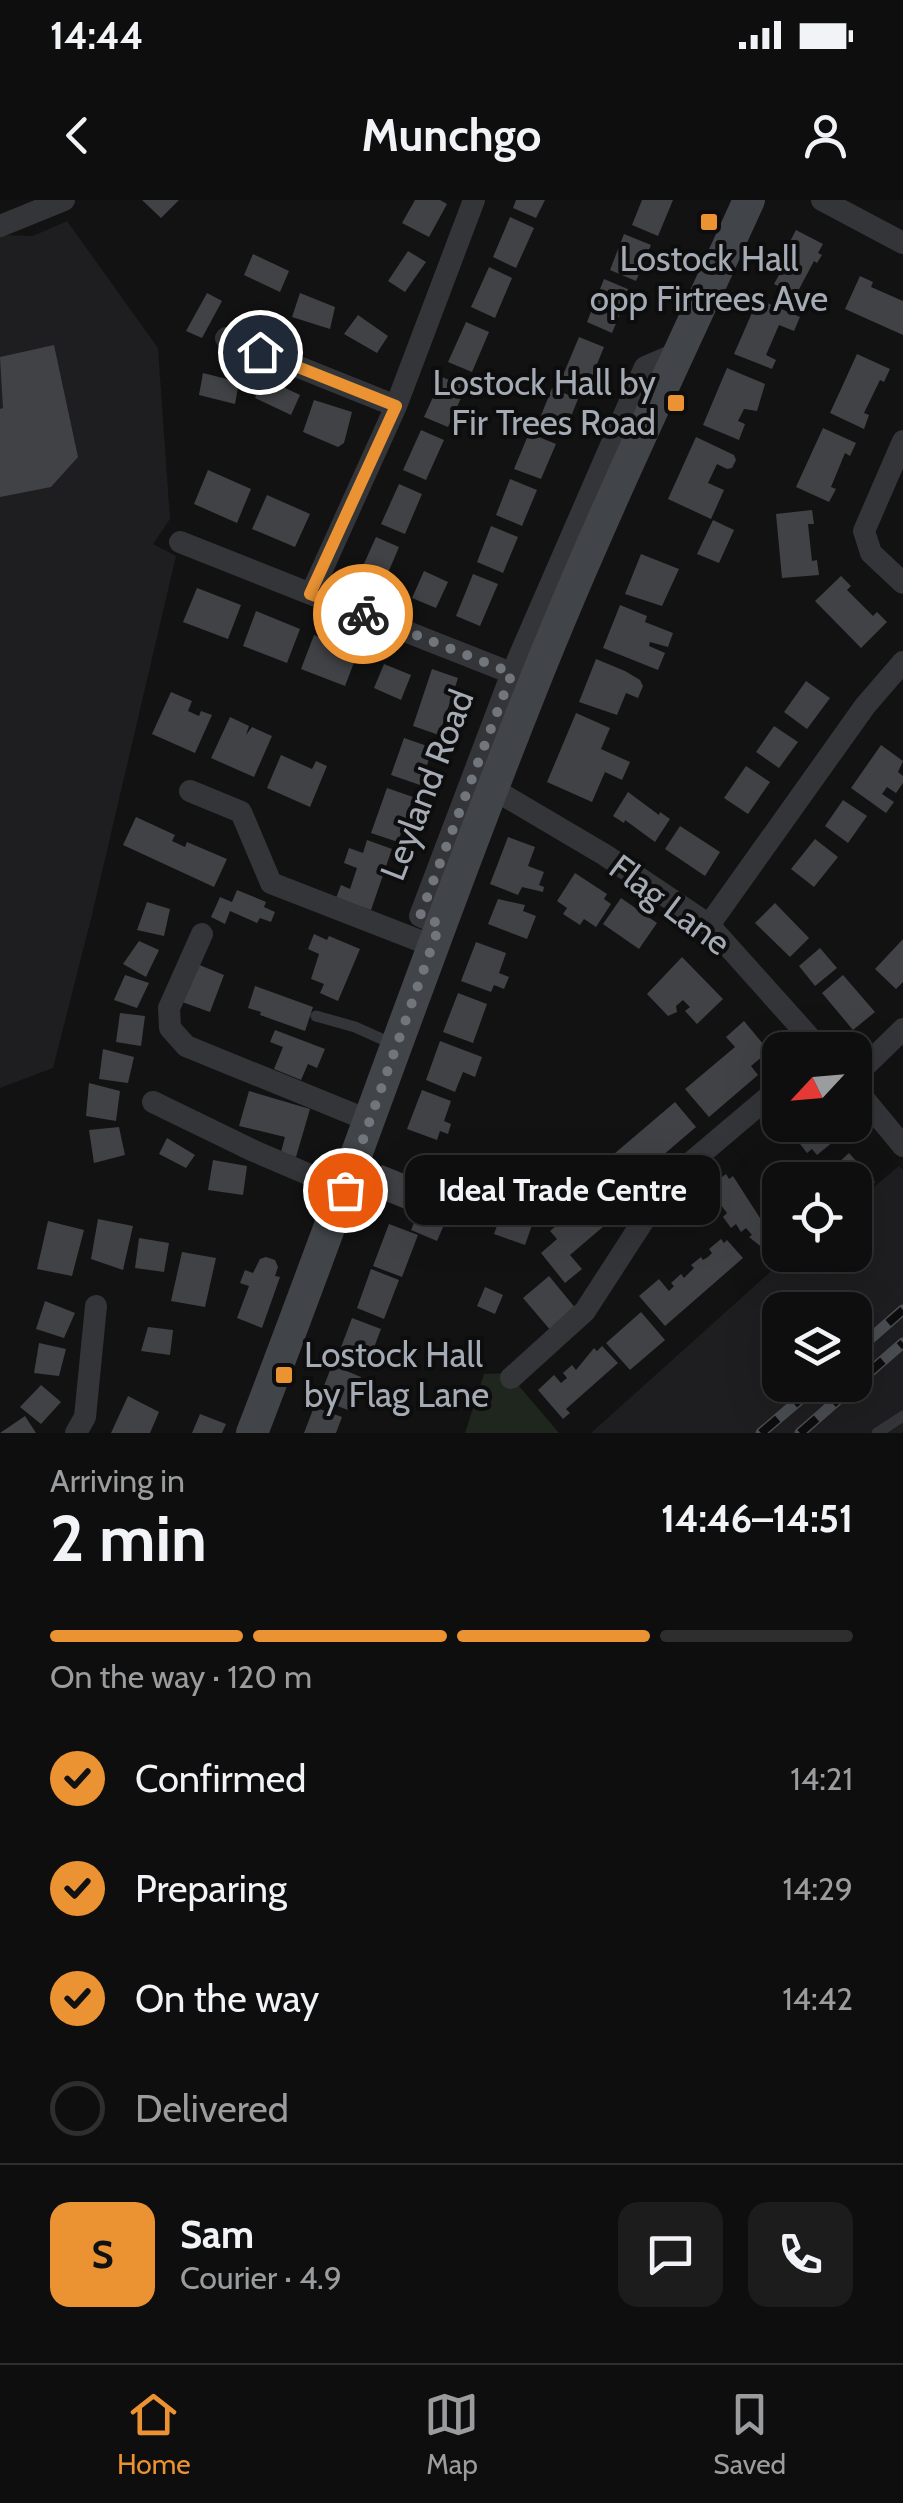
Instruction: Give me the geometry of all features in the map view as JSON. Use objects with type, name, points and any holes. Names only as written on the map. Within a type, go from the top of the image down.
[{"type":"main road","name":"Leyland Road","points":[[252,1433],[494,789],[523,677],[749,200]]},
{"type":"street","points":[[0,226],[64,200]]},
{"type":"street","points":[[310,594],[396,406],[474,200]]},
{"type":"street","points":[[822,200],[903,243]]},
{"type":"street","points":[[226,338],[396,406]]},
{"type":"street","points":[[903,441],[864,531],[871,554],[903,583]]},
{"type":"street","points":[[180,542],[523,677]]},
{"type":"street","points":[[709,925],[865,706],[903,662]]},
{"type":"street","name":"Leyland Road","points":[[436,935],[420,916],[523,677]]},
{"type":"street","name":"Flag Lane","points":[[494,789],[605,854],[709,925],[805,1032]]},
{"type":"street","points":[[190,791],[240,812],[271,883],[436,935]]},
{"type":"street","points":[[202,934],[169,1008],[170,1028],[186,1046],[370,1121]]},
{"type":"street","points":[[872,1059],[903,1029]]},
{"type":"street","points":[[154,1102],[345,1190]]},
{"type":"street","points":[[511,1378],[586,1311],[662,1192],[682,1170],[762,1102]]},
{"type":"street","points":[[872,1109],[903,1146]]},
{"type":"street","points":[[76,1433],[85,1417],[96,1306]]},
{"type":"lane","points":[[316,1016],[397,1045]]},
{"type":"lane","points":[[877,1433],[903,1416]]},
{"type":"shaded area","points":[[67,221],[158,348],[170,519],[153,544],[176,556],[53,1068],[0,1088],[0,235],[33,236]]},
{"type":"shaded area","points":[[899,1166],[903,1170],[903,1433],[591,1433],[770,1272],[872,1272],[872,1189]]},
{"type":"shaded area","points":[[508,1373],[559,1433],[465,1433],[484,1374]]},
{"type":"building","points":[[142,200],[179,200],[161,218]]},
{"type":"building","points":[[415,200],[440,200],[447,204],[429,237],[402,223]]},
{"type":"building","points":[[516,200],[545,200],[536,218],[513,208]]},
{"type":"building","points":[[642,200],[673,200],[658,236],[632,225]]},
{"type":"building","points":[[510,217],[534,228],[516,268],[493,257]]},
{"type":"building","points":[[796,230],[823,244],[818,253],[822,255],[817,263],[814,261],[796,295],[774,284],[784,266],[779,263]]},
{"type":"building","points":[[624,234],[651,245],[636,281],[610,270]]},
{"type":"building","points":[[408,251],[426,262],[405,292],[388,281]]},
{"type":"building","points":[[253,254],[289,271],[280,292],[244,275]]},
{"type":"building","points":[[489,267],[512,278],[495,318],[471,307]]},
{"type":"building","points":[[860,276],[873,282],[871,287],[903,301],[903,335],[845,309]]},
{"type":"building","points":[[604,279],[630,290],[612,333],[587,322]]},
{"type":"building","points":[[207,293],[222,301],[202,338],[186,331]]},
{"type":"building","points":[[300,293],[335,307],[330,329],[292,317]]},
{"type":"building","points":[[758,299],[800,317],[794,331],[779,325],[766,355],[776,360],[772,369],[734,354]]},
{"type":"building","points":[[358,315],[388,336],[377,353],[344,334]]},
{"type":"building","points":[[466,322],[489,332],[472,372],[448,362]]},
{"type":"building","points":[[579,337],[604,347],[586,391],[561,380]]},
{"type":"building","points":[[54,345],[78,457],[51,487],[0,497],[0,357]]},
{"type":"building","points":[[857,354],[890,369],[884,382],[880,380],[864,413],[869,415],[864,429],[830,413]]},
{"type":"building","points":[[727,368],[765,384],[757,411],[744,409],[738,421],[745,424],[739,440],[703,425]]},
{"type":"building","points":[[203,373],[239,382],[235,404],[199,395]]},
{"type":"building","points":[[442,377],[466,387],[448,427],[424,417]]},
{"type":"building","points":[[264,378],[300,395],[291,415],[255,398]]},
{"type":"building","points":[[552,388],[578,399],[564,434],[538,423]]},
{"type":"building","points":[[314,400],[352,412],[344,443],[338,447],[303,432]]},
{"type":"building","points":[[823,428],[856,443],[850,456],[845,453],[829,502],[796,487]]},
{"type":"building","points":[[421,430],[444,440],[426,480],[403,470]]},
{"type":"building","points":[[529,433],[556,444],[541,479],[514,469]]},
{"type":"building","points":[[696,437],[734,455],[736,460],[732,468],[717,464],[708,483],[724,490],[711,519],[668,499]]},
{"type":"building","points":[[208,470],[251,489],[237,523],[194,504]]},
{"type":"building","points":[[510,479],[537,490],[522,526],[496,515]]},
{"type":"building","points":[[399,484],[422,494],[405,534],[381,524]]},
{"type":"building","points":[[267,495],[310,514],[295,547],[252,529]]},
{"type":"building","points":[[812,510],[814,524],[808,524],[812,561],[817,560],[819,575],[782,578],[776,514]]},
{"type":"building","points":[[713,520],[734,530],[719,563],[697,554]]},
{"type":"building","points":[[491,526],[518,537],[503,573],[477,562]]},
{"type":"building","points":[[376,537],[399,547],[382,587],[358,577]]},
{"type":"building","points":[[641,554],[679,569],[662,606],[625,594]]},
{"type":"building","points":[[424,571],[448,582],[436,608],[412,598]]},
{"type":"building","points":[[473,574],[498,584],[480,626],[456,616]]},
{"type":"building","points":[[841,576],[851,586],[847,590],[873,616],[877,612],[887,622],[861,648],[815,601]]},
{"type":"building","points":[[197,588],[241,605],[228,639],[183,622]]},
{"type":"building","points":[[620,605],[647,616],[645,622],[673,633],[668,647],[650,642],[649,646],[665,653],[658,670],[603,648]]},
{"type":"building","points":[[256,611],[300,629],[287,663],[243,646]]},
{"type":"building","points":[[314,635],[358,652],[345,686],[301,669]]},
{"type":"building","points":[[596,659],[625,671],[643,686],[638,698],[626,693],[617,715],[579,702]]},
{"type":"building","points":[[384,664],[411,675],[401,700],[374,688]]},
{"type":"building","points":[[432,669],[458,678],[439,735],[413,726]]},
{"type":"building","points":[[806,681],[830,698],[807,729],[784,712]]},
{"type":"building","points":[[171,692],[192,701],[188,711],[199,716],[201,711],[212,715],[195,753],[152,734]]},
{"type":"building","points":[[576,713],[610,728],[601,749],[630,762],[622,780],[605,772],[592,802],[547,782]]},
{"type":"building","points":[[230,717],[249,726],[246,735],[252,727],[272,736],[254,777],[211,758]]},
{"type":"building","points":[[774,726],[798,742],[779,768],[756,752]]},
{"type":"building","points":[[404,738],[433,748],[420,785],[391,775]]},
{"type":"building","points":[[881,745],[903,761],[898,772],[903,783],[896,793],[887,787],[882,794],[894,802],[886,813],[851,788]]},
{"type":"building","points":[[281,755],[312,769],[316,761],[327,766],[310,807],[267,788]]},
{"type":"building","points":[[746,766],[770,782],[748,814],[724,798]]},
{"type":"building","points":[[387,788],[413,797],[398,842],[371,833]]},
{"type":"building","points":[[628,792],[670,819],[655,842],[613,816]]},
{"type":"building","points":[[843,800],[867,816],[848,843],[825,826]]},
{"type":"building","points":[[136,817],[175,835],[172,841],[185,847],[187,842],[227,859],[214,887],[123,845]]},
{"type":"building","points":[[680,826],[720,852],[705,876],[665,849]]},
{"type":"building","points":[[508,837],[535,847],[528,866],[544,872],[539,885],[544,887],[543,892],[522,887],[518,895],[490,884]]},
{"type":"building","points":[[815,839],[838,857],[814,887],[791,869]]},
{"type":"building","points":[[367,840],[392,849],[371,910],[336,898],[341,885],[350,889],[357,868],[344,863],[349,848],[363,853]]},
{"type":"building","points":[[575,873],[607,894],[604,899],[611,904],[596,927],[584,919],[580,925],[563,914],[567,908],[557,901]]},
{"type":"building","points":[[237,890],[266,902],[264,907],[275,912],[271,922],[260,918],[257,923],[230,911],[225,924],[211,917],[220,897],[232,902]]},
{"type":"building","points":[[621,898],[657,923],[639,949],[603,924]]},
{"type":"building","points":[[498,899],[525,905],[523,911],[536,916],[527,939],[488,924]]},
{"type":"building","points":[[147,902],[170,909],[164,936],[137,930]]},
{"type":"building","points":[[775,903],[809,938],[790,957],[755,923]]},
{"type":"building","points":[[314,934],[360,949],[338,1001],[320,993],[324,984],[311,979],[319,954],[308,949]]},
{"type":"building","points":[[903,939],[903,982],[896,989],[875,969]]},
{"type":"building","points":[[139,941],[159,950],[146,977],[123,964]]},
{"type":"building","points":[[476,942],[506,953],[499,973],[509,977],[504,989],[494,985],[491,992],[461,981]]},
{"type":"building","points":[[820,948],[837,968],[815,986],[799,966]]},
{"type":"building","points":[[682,957],[723,999],[697,1024],[685,1011],[690,1007],[683,1000],[676,1006],[677,1012],[668,1016],[647,994]]},
{"type":"building","points":[[197,964],[224,975],[210,1012],[182,1002]]},
{"type":"building","points":[[125,975],[149,983],[137,1008],[114,1000]]},
{"type":"building","points":[[843,975],[875,1012],[853,1030],[822,993]]},
{"type":"building","points":[[255,986],[313,1007],[305,1031],[248,1008]]},
{"type":"building","points":[[458,993],[487,1004],[473,1043],[443,1032]]},
{"type":"building","points":[[120,1013],[145,1016],[141,1046],[116,1042]]},
{"type":"building","points":[[744,1021],[762,1043],[762,1057],[751,1066],[758,1075],[709,1117],[685,1089],[735,1047],[726,1037]]},
{"type":"building","points":[[275,1030],[325,1049],[317,1068],[308,1064],[301,1080],[274,1069],[283,1047],[270,1042]]},
{"type":"building","points":[[440,1041],[482,1057],[475,1077],[463,1072],[455,1092],[426,1080]]},
{"type":"building","points":[[103,1049],[134,1057],[128,1083],[99,1079]]},
{"type":"building","points":[[89,1083],[120,1091],[116,1121],[86,1116]]},
{"type":"building","points":[[422,1090],[451,1101],[444,1121],[451,1124],[448,1134],[440,1131],[437,1140],[407,1129]]},
{"type":"building","points":[[249,1091],[310,1109],[296,1157],[281,1152],[285,1137],[239,1126]]},
{"type":"building","points":[[675,1102],[696,1127],[635,1179],[641,1185],[599,1221],[604,1226],[570,1255],[582,1269],[565,1283],[541,1253],[557,1239],[550,1231],[591,1196],[586,1190],[620,1161],[614,1154]]},
{"type":"building","points":[[119,1127],[125,1155],[94,1163],[89,1130]]},
{"type":"building","points":[[167,1138],[195,1155],[186,1168],[159,1154]]},
{"type":"building","points":[[799,1142],[833,1142],[817,1155],[812,1149],[807,1153]]},
{"type":"building","points":[[849,1153],[857,1162],[839,1162]]},
{"type":"building","points":[[213,1160],[247,1166],[243,1195],[208,1190]]},
{"type":"building","points":[[382,1165],[430,1184],[426,1193],[444,1200],[440,1209],[449,1213],[437,1241],[411,1230],[418,1214],[370,1195]]},
{"type":"building","points":[[726,1174],[729,1179],[733,1176],[762,1216],[762,1247],[749,1237],[752,1235],[746,1228],[741,1232],[736,1224],[731,1228],[723,1217],[727,1213],[711,1192],[719,1187],[715,1182]]},
{"type":"building","points":[[515,1177],[545,1188],[525,1245],[494,1234]]},
{"type":"building","points":[[98,1219],[133,1226],[123,1270],[91,1259]]},
{"type":"building","points":[[48,1221],[84,1230],[72,1276],[37,1269]]},
{"type":"building","points":[[389,1224],[418,1235],[402,1277],[373,1266]]},
{"type":"building","points":[[139,1238],[169,1243],[164,1272],[135,1268]]},
{"type":"building","points":[[721,1239],[724,1243],[727,1240],[743,1258],[665,1326],[639,1296],[659,1279],[669,1291],[674,1286],[671,1283],[681,1274],[684,1278],[701,1257],[708,1257],[712,1253],[709,1249]]},
{"type":"building","points":[[182,1252],[216,1258],[205,1307],[171,1301]]},
{"type":"building","points":[[260,1259],[275,1260],[275,1276],[280,1277],[262,1328],[237,1318],[249,1286],[240,1283],[245,1270],[253,1273]]},
{"type":"building","points":[[371,1269],[399,1280],[384,1319],[357,1308]]},
{"type":"building","points":[[549,1276],[577,1310],[552,1332],[523,1298]]},
{"type":"building","points":[[485,1287],[503,1295],[495,1314],[477,1306]]},
{"type":"building","points":[[45,1301],[75,1313],[64,1338],[36,1329]]},
{"type":"building","points":[[641,1312],[665,1340],[630,1370],[606,1343]]},
{"type":"building","points":[[352,1318],[381,1329],[369,1361],[340,1350]]},
{"type":"building","points":[[148,1327],[173,1330],[170,1355],[141,1351]]},
{"type":"building","points":[[39,1343],[66,1349],[59,1376],[34,1373]]},
{"type":"building","points":[[602,1346],[618,1363],[566,1409],[570,1413],[563,1419],[538,1390],[554,1375],[561,1383],[567,1378],[563,1373],[572,1365],[576,1370],[594,1348],[597,1351]]},
{"type":"building","points":[[332,1365],[361,1377],[348,1410],[319,1399]]},
{"type":"building","points":[[41,1385],[61,1402],[41,1424],[20,1407]]},
{"type":"building","points":[[128,1396],[159,1412],[150,1433],[111,1433]]},
{"type":"building","points":[[314,1407],[342,1417],[336,1433],[304,1433]]},
{"type":"building","points":[[200,1414],[226,1424],[222,1433],[192,1433]]},
{"type":"building","points":[[25,1416],[36,1433],[0,1433]]},
{"type":"railway","points":[[872,1337],[903,1310]]},
{"type":"railway","points":[[800,1433],[903,1343]]},
{"type":"railway","points":[[761,1433],[797,1402]]},
{"type":"way so far","points":[[345,1190],[440,924],[420,916],[512,673],[363,614]]},
{"type":"place","name":"Lostock Hall opp Firtrees Ave","points":[[709,222]]},
{"type":"place","name":"Lostock Hall by Fir Trees Road","points":[[676,403]]},
{"type":"place","name":"Ideal Trade Centre","points":[[345,1190]]},
{"type":"place","name":"Lostock Hall by Flag Lane","points":[[284,1375]]},
{"type":"route","points":[[260,352],[396,406],[310,594],[363,614]]}]
